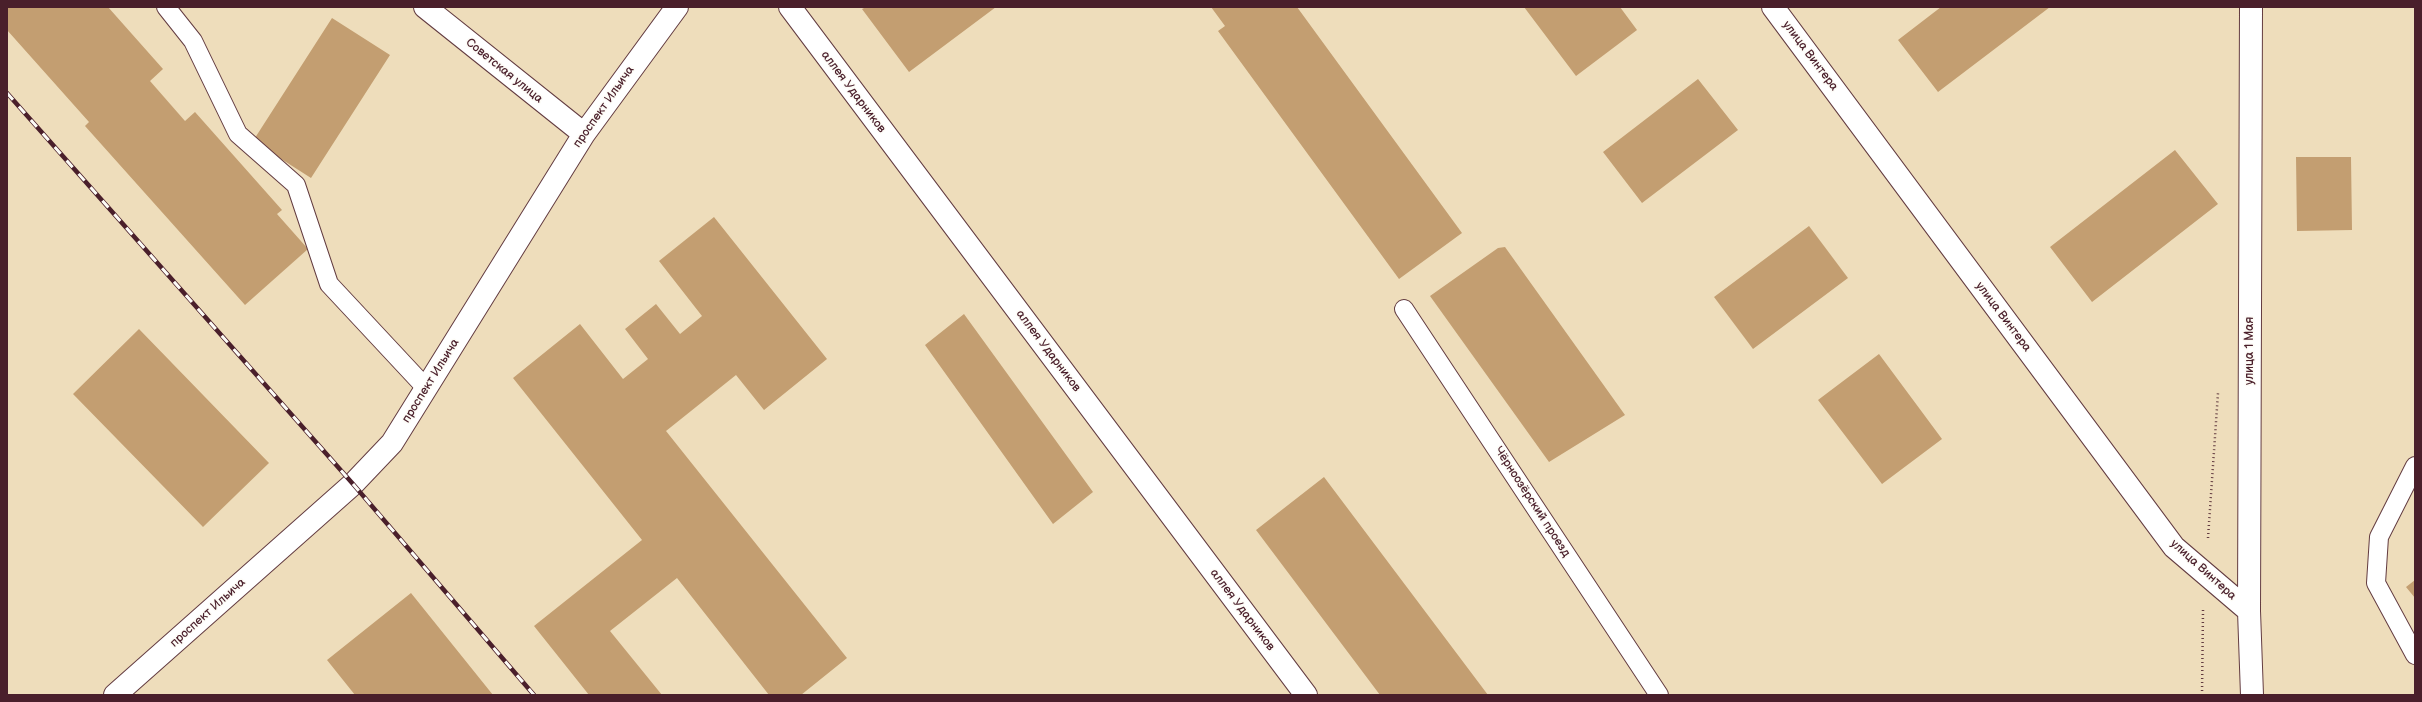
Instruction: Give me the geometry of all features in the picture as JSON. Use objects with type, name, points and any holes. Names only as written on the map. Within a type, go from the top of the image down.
[{"type":"street","name":"Советская улица","points":[[425,7],[584,134]]},
{"type":"street","name":"проспект Ильича","points":[[116,695],[353,484],[392,443],[584,134],[677,7]]},
{"type":"street","name":"аллея Ударников","points":[[790,7],[1306,695]]},
{"type":"street","name":"улица Винтера","points":[[1773,7],[2174,547],[2249,611]]},
{"type":"street","name":"улица 1 Мая","points":[[2251,7],[2249,611],[2252,695]]},
{"type":"lane","points":[[166,7],[194,41],[238,134],[296,185],[329,284],[426,388]]},
{"type":"lane","name":"Чёрноозёрский проезд","points":[[1404,309],[1659,695]]},
{"type":"lane","points":[[2415,466],[2379,537],[2376,583],[2415,655]]},
{"type":"path","points":[[2202,695],[2202,627],[2218,392]]},
{"type":"building","points":[[7,7],[108,7],[163,69],[150,81],[185,121],[195,112],[282,210],[277,214],[308,249],[245,305],[85,126],[89,122],[7,30]]},
{"type":"building","points":[[866,7],[996,7],[909,72],[862,9]]},
{"type":"building","points":[[1211,7],[1297,7],[1462,233],[1399,279],[1218,31],[1225,26]]},
{"type":"building","points":[[1524,7],[1620,7],[1637,30],[1576,76]]},
{"type":"building","points":[[1941,7],[2050,7],[1938,92],[1898,40]]},
{"type":"building","points":[[332,18],[390,55],[311,178],[253,141]]},
{"type":"building","points":[[1698,79],[1738,130],[1642,203],[1603,152]]},
{"type":"building","points":[[2175,150],[2218,204],[2092,302],[2050,247]]},
{"type":"building","points":[[2296,157],[2351,157],[2352,230],[2297,231]]},
{"type":"building","points":[[714,217],[827,359],[764,410],[736,375],[666,431],[847,658],[801,695],[769,695],[677,578],[610,631],[662,695],[589,695],[534,626],[642,540],[513,378],[580,324],[623,379],[648,359],[625,329],[656,304],[680,334],[702,316],[659,261]]},
{"type":"building","points":[[1809,226],[1848,278],[1753,349],[1714,297]]},
{"type":"building","points":[[1505,247],[1625,415],[1549,462],[1430,296],[1498,248]]},
{"type":"building","points":[[964,314],[1093,492],[1053,524],[925,345]]},
{"type":"building","points":[[139,329],[269,463],[203,527],[73,394]]},
{"type":"building","points":[[1879,354],[1942,439],[1882,484],[1818,400]]},
{"type":"building","points":[[1324,477],[1488,695],[1380,695],[1256,530]]},
{"type":"building","points":[[2415,580],[2415,598],[2406,587]]},
{"type":"building","points":[[411,593],[493,695],[355,695],[327,660]]},
{"type":"railway","points":[[7,93],[353,484],[534,695]]}]
